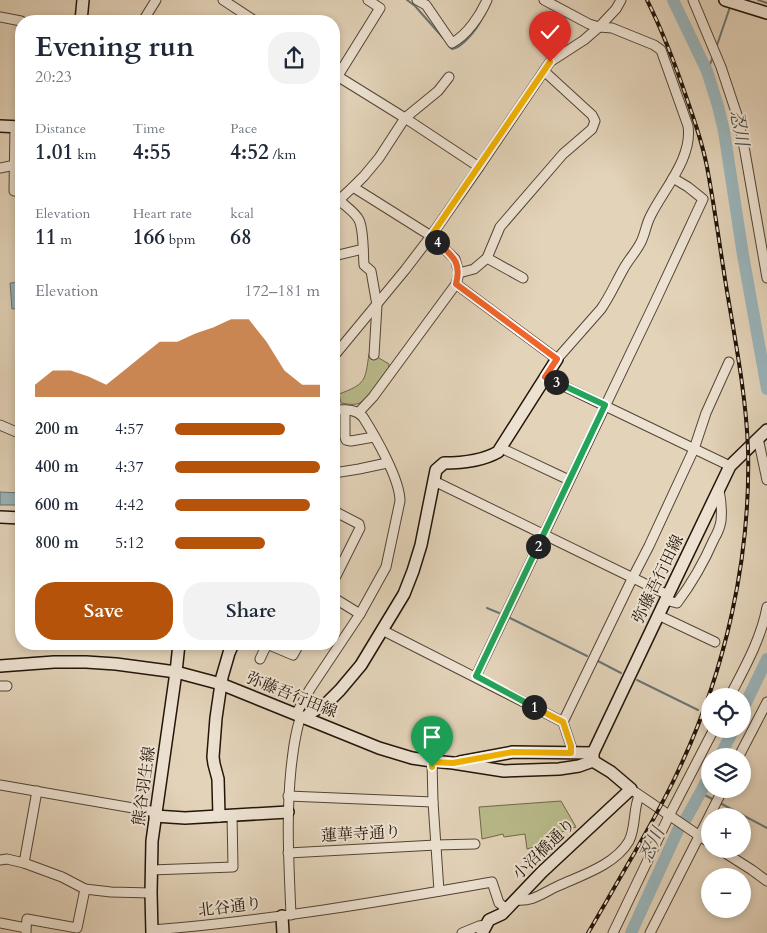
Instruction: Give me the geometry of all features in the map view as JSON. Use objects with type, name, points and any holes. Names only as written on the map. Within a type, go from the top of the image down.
[{"type":"street","points":[[81,15],[83,0]]},
{"type":"street","points":[[147,15],[156,0]]},
{"type":"street","points":[[223,0],[246,15]]},
{"type":"street","points":[[340,69],[380,8],[368,0]]},
{"type":"street","points":[[417,0],[426,5],[452,44],[461,38],[475,21],[487,0]]},
{"type":"street","points":[[301,716],[326,704],[340,690],[361,665],[404,594],[420,545],[436,470],[444,463],[490,457],[498,452],[557,359],[607,301],[624,268],[640,243],[650,217],[673,178],[689,139],[688,126],[661,50],[654,45],[612,28],[589,24],[544,0]]},
{"type":"street","points":[[340,349],[431,236],[550,62],[584,40],[599,27],[616,9],[621,0]]},
{"type":"street","points":[[693,0],[721,67],[738,118],[746,152],[767,278]]},
{"type":"street","points":[[727,0],[767,13]]},
{"type":"street","points":[[0,17],[15,20]]},
{"type":"street","points":[[459,273],[474,269],[487,258],[500,228],[563,154],[592,129],[595,121],[592,115],[544,70]]},
{"type":"street","points":[[340,196],[353,187],[379,158],[405,118],[438,91],[449,77]]},
{"type":"street","points":[[340,80],[405,118],[479,167]]},
{"type":"street","points":[[0,126],[15,127]]},
{"type":"street","points":[[0,168],[15,165],[15,192]]},
{"type":"street","points":[[476,676],[703,199],[673,178]]},
{"type":"street","points":[[353,187],[431,236],[455,259],[459,273],[456,284],[373,397],[358,412]]},
{"type":"street","points":[[340,202],[360,221],[363,234],[364,265],[371,271],[377,305],[374,355]]},
{"type":"street","points":[[340,255],[363,249]]},
{"type":"street","points":[[487,258],[523,278]]},
{"type":"street","points":[[456,284],[557,359]]},
{"type":"street","points":[[563,722],[694,450],[706,413],[729,362]]},
{"type":"street","points":[[545,377],[730,466]]},
{"type":"street","points":[[340,410],[352,410],[358,412],[362,417],[387,462],[400,492],[398,514],[386,567],[360,614],[340,644]]},
{"type":"street","points":[[345,410],[346,440],[351,441],[374,437]]},
{"type":"street","points":[[0,425],[15,431]]},
{"type":"street","points":[[762,434],[767,480]]},
{"type":"street","name":"弥藤吾行田線","points":[[0,666],[86,662],[176,672],[221,684],[399,755],[432,762],[510,771],[559,769],[579,766],[593,757],[666,597],[730,466],[762,434]]},
{"type":"street","points":[[501,448],[569,480]]},
{"type":"street","points":[[340,472],[387,462]]},
{"type":"street","points":[[434,481],[633,578],[677,603],[691,584],[708,554],[718,530],[721,521],[721,500],[718,490]]},
{"type":"street","points":[[340,514],[359,524],[360,528],[340,568]]},
{"type":"street","points":[[0,517],[15,518]]},
{"type":"street","points":[[340,602],[360,614]]},
{"type":"street","points":[[734,688],[754,648],[767,607]]},
{"type":"street","points":[[658,615],[715,642]]},
{"type":"street","points":[[382,630],[476,676],[563,722],[571,746],[571,753]]},
{"type":"street","name":"熊谷羽生線","points":[[152,932],[152,841],[178,650]]},
{"type":"street","points":[[219,816],[218,779],[213,757],[221,684],[231,650]]},
{"type":"street","points":[[260,658],[264,650]]},
{"type":"street","points":[[280,650],[293,656],[296,650]]},
{"type":"street","points":[[283,933],[287,915],[288,796],[293,749],[310,689],[336,650]]},
{"type":"street","points":[[743,748],[767,702]]},
{"type":"street","points":[[613,933],[710,738]]},
{"type":"street","name":"弥藤吾行田線","points":[[453,763],[505,752],[571,753],[593,757]]},
{"type":"street","points":[[593,757],[635,792],[701,837]]},
{"type":"street","points":[[432,762],[439,891]]},
{"type":"street","points":[[0,785],[185,818],[288,812]]},
{"type":"street","points":[[24,863],[37,791]]},
{"type":"street","points":[[515,900],[527,900],[539,896],[596,869],[619,852],[629,840],[632,832],[636,803],[635,792]]},
{"type":"street","name":"小沼橋通り","points":[[484,929],[489,920],[507,910],[542,872],[635,792]]},
{"type":"street","points":[[288,796],[433,802]]},
{"type":"street","points":[[650,933],[718,798]]},
{"type":"street","points":[[151,870],[233,867],[232,815]]},
{"type":"street","name":"蓮華寺通り","points":[[288,854],[475,844]]},
{"type":"street","points":[[734,858],[767,881]]},
{"type":"street","points":[[0,860],[7,859],[24,863],[84,889],[151,893]]},
{"type":"street","name":"北谷通り","points":[[152,932],[206,930],[492,882],[499,903],[507,910]]},
{"type":"street","points":[[0,923],[26,930],[27,919],[77,928],[84,889]]},
{"type":"street","points":[[462,933],[479,926],[484,929]]},
{"type":"green space","points":[[369,354],[389,364],[389,368],[362,402],[357,404],[341,403],[340,394],[359,384],[365,376]]},
{"type":"green space","points":[[561,801],[576,827],[545,838],[546,842],[542,845],[527,849],[525,834],[504,837],[503,834],[482,839],[479,807]]},
{"type":"water","points":[[10,283],[15,283],[15,309],[12,309]]},
{"type":"water","points":[[0,492],[15,493],[15,505],[0,505]]},
{"type":"waterway","points":[[407,0],[415,6],[445,40]]},
{"type":"waterway","name":"忍川","points":[[673,0],[707,71],[718,106],[724,131],[743,255],[767,389]]},
{"type":"waterway","points":[[758,0],[767,3]]},
{"type":"waterway","points":[[716,48],[730,7]]},
{"type":"waterway","points":[[449,46],[452,49],[465,42],[481,20]]},
{"type":"waterway","points":[[707,71],[713,57]]},
{"type":"waterway","name":"忍川","points":[[761,357],[767,356]]},
{"type":"waterway","points":[[487,608],[499,613]]},
{"type":"waterway","points":[[510,618],[587,656]]},
{"type":"waterway","name":"忍川","points":[[751,692],[767,659]]},
{"type":"waterway","points":[[596,660],[621,673]]},
{"type":"waterway","name":"忍川","points":[[763,668],[767,670]]},
{"type":"waterway","points":[[637,680],[698,710]]},
{"type":"waterway","name":"忍川","points":[[724,748],[729,738]]},
{"type":"waterway","name":"忍川","points":[[631,933],[678,830],[701,791]]},
{"type":"waterway","points":[[710,798],[714,800]]},
{"type":"waterway","points":[[718,802],[767,828]]},
{"type":"railway","points":[[588,933],[669,790],[710,693],[722,654],[740,573],[748,490],[747,428],[742,385],[707,167],[680,78],[647,0]]},
{"type":"route","points":[[432,767],[432,762],[453,763],[505,752],[571,753],[571,746],[563,722],[476,676],[605,405],[545,377],[557,359],[456,284],[459,273],[455,259],[431,236],[550,62]]}]
